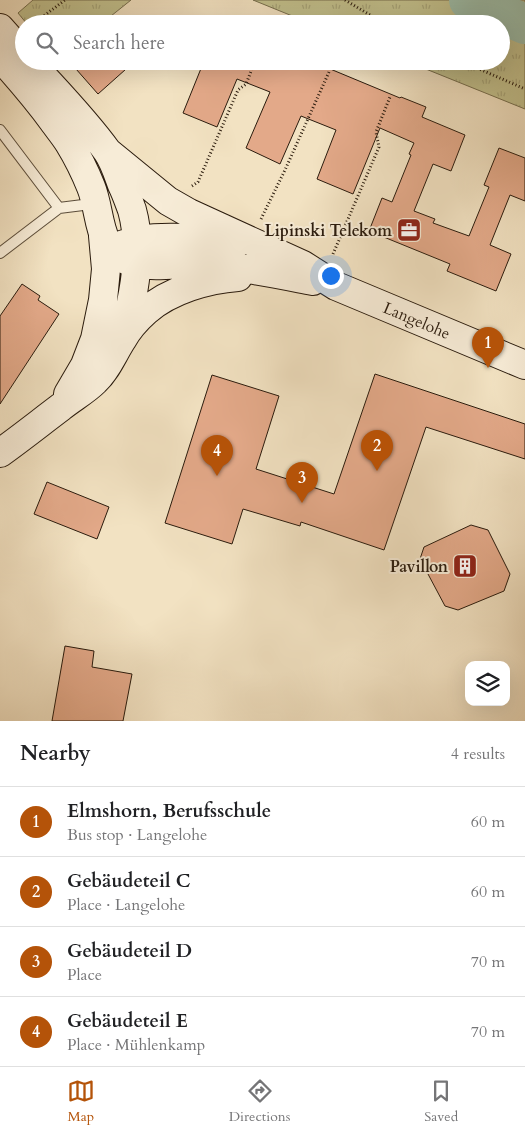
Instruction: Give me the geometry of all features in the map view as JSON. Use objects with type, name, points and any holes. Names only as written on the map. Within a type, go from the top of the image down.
[{"type":"street","points":[[0,28],[15,46]]},
{"type":"street","points":[[0,56],[68,141],[91,187],[119,252],[133,292],[128,319],[121,341]]},
{"type":"street","points":[[37,70],[108,152],[131,208],[103,300],[95,338],[85,365],[62,406]]},
{"type":"street","name":"Langelohe","points":[[108,152],[173,204],[274,262]]},
{"type":"street","name":"Langelohe","points":[[119,252],[164,265],[200,264],[231,267],[274,262],[303,265],[336,286],[525,365]]},
{"type":"street","points":[[0,452],[95,382],[107,367],[133,324],[160,300],[202,283],[226,278],[274,262]]},
{"type":"lane","points":[[0,130],[59,208]]},
{"type":"lane","points":[[0,252],[59,208],[96,202]]},
{"type":"path","points":[[45,15],[65,0]]},
{"type":"path","points":[[345,0],[370,15]]},
{"type":"path","points":[[186,190],[198,182],[238,90],[246,84],[251,70]]},
{"type":"path","points":[[482,70],[525,89]]},
{"type":"path","points":[[258,223],[285,170],[329,72]]},
{"type":"path","points":[[332,255],[379,147],[376,132],[390,97]]},
{"type":"green space","points":[[33,0],[131,0],[112,15],[20,15],[18,13]]},
{"type":"green space","points":[[253,0],[525,0],[525,109],[428,70],[510,70],[510,15],[290,15]]},
{"type":"building","points":[[77,70],[125,70],[98,94]]},
{"type":"building","points":[[200,70],[333,70],[426,107],[422,117],[465,135],[451,171],[433,164],[414,211],[435,219],[433,223],[469,236],[489,187],[484,185],[499,148],[525,158],[525,201],[510,195],[490,245],[511,254],[496,291],[447,271],[450,264],[369,231],[382,198],[392,202],[414,143],[380,128],[353,194],[317,179],[336,130],[301,116],[280,164],[246,148],[270,92],[237,79],[217,127],[183,113]]},
{"type":"building","points":[[22,284],[40,296],[38,300],[59,314],[0,404],[0,316]]},
{"type":"building","points":[[375,374],[525,424],[525,459],[426,427],[384,550],[301,522],[300,526],[243,509],[232,544],[165,523],[212,375],[279,396],[256,469],[334,494]]},
{"type":"building","points":[[47,482],[109,507],[97,539],[34,514]]},
{"type":"building","name":"Pavillon","points":[[471,525],[488,530],[510,574],[504,591],[458,610],[445,606],[420,559],[424,547]]},
{"type":"building","points":[[65,646],[94,651],[92,667],[132,674],[123,721],[52,721]]},
{"type":"waterway","points":[[469,0],[504,15]]},
{"type":"waterway","points":[[510,18],[525,24]]},
{"type":"place","name":"Lipinski Telekom","points":[[409,230]]},
{"type":"place","name":"Elmshorn, Berufsschule","points":[[488,368]]},
{"type":"place","name":"Gebäudeteil C","points":[[377,471]]},
{"type":"place","name":"Gebäudeteil E","points":[[217,476]]},
{"type":"place","name":"Gebäudeteil D","points":[[302,503]]},
{"type":"place","name":"Pavillon","points":[[465,566]]}]
